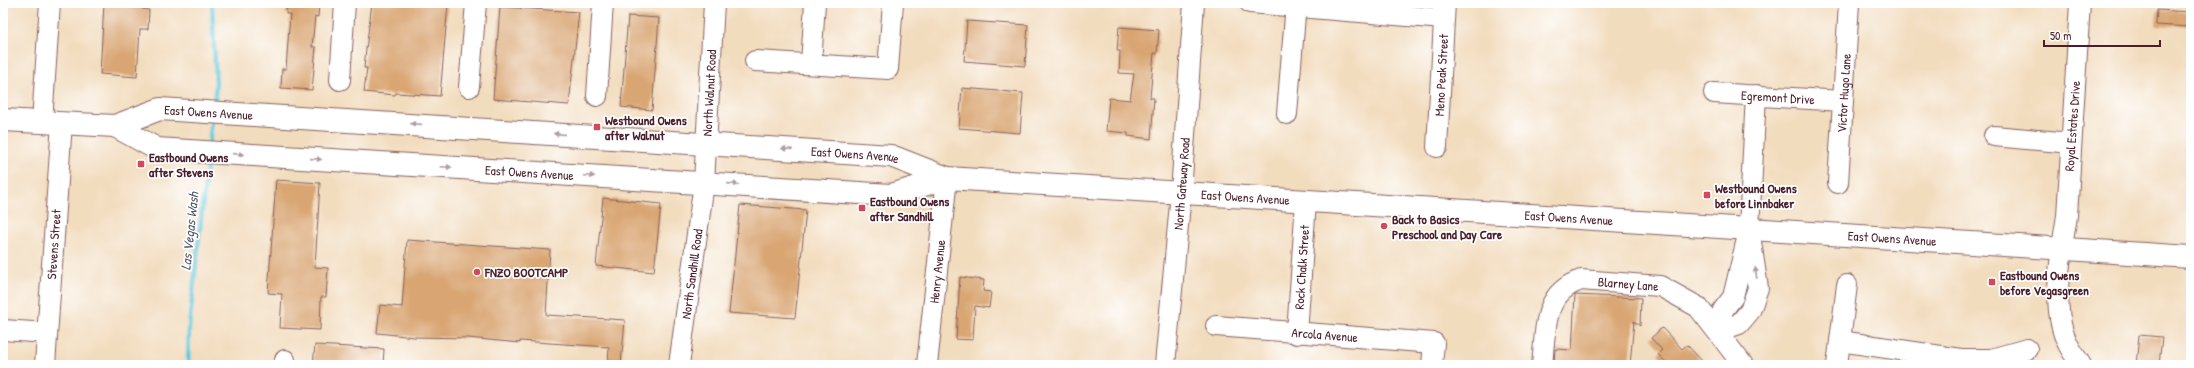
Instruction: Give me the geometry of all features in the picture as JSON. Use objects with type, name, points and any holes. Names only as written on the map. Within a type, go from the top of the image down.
[{"type":"main road","name":"East Owens Avenue","points":[[3,120],[116,126],[160,109],[280,116],[891,156],[948,178],[2191,257]]},
{"type":"main road","name":"East Owens Avenue","points":[[116,126],[157,149],[704,182],[891,195],[948,178]]},
{"type":"street","name":"Stevens Street","points":[[45,365],[52,123],[50,3]]},
{"type":"street","points":[[340,80],[345,3]]},
{"type":"street","points":[[469,87],[476,3]]},
{"type":"street","points":[[597,96],[603,3]]},
{"type":"street","name":"North Walnut Road","points":[[704,182],[714,3]]},
{"type":"street","points":[[811,64],[815,3]]},
{"type":"street","points":[[755,61],[888,69],[893,3]]},
{"type":"street","name":"North Gateway Road","points":[[1165,365],[1181,193],[1194,3]]},
{"type":"street","points":[[1250,3],[1445,11]]},
{"type":"street","name":"Victor Hugo Lane","points":[[1838,183],[1849,3]]},
{"type":"street","name":"Royal Estates Drive","points":[[2080,3],[2067,216],[2061,248],[2059,315],[2067,344],[2081,365]]},
{"type":"street","points":[[1287,114],[1296,5]]},
{"type":"street","name":"Meno Peak Street","points":[[1437,147],[1445,11]]},
{"type":"street","name":"Egremont Drive","points":[[1714,93],[1842,100]]},
{"type":"street","points":[[1718,331],[1739,324],[1750,311],[1758,288],[1750,229],[1756,95]]},
{"type":"street","points":[[1994,136],[2071,143]]},
{"type":"street","name":"Henry Avenue","points":[[928,365],[948,178]]},
{"type":"street","name":"North Sandhill Road","points":[[679,365],[704,182]]},
{"type":"street","name":"Rock Chalk Street","points":[[1297,334],[1306,201]]},
{"type":"street","name":"Blarney Lane","points":[[1542,365],[1548,312],[1556,294],[1571,283],[1581,280],[1660,286],[1698,307],[1743,365]]},
{"type":"street","points":[[1837,365],[1847,285]]},
{"type":"street","name":"Arcola Avenue","points":[[1216,326],[1297,334],[1434,343],[1432,365]]},
{"type":"street","points":[[3,330],[47,333]]},
{"type":"street","points":[[1840,341],[1961,359],[1991,359],[2027,349]]},
{"type":"building","points":[[104,3],[142,3],[142,9],[149,10],[148,29],[140,29],[137,77],[100,74]]},
{"type":"building","points":[[287,3],[319,3],[318,17],[315,16],[312,47],[316,47],[312,90],[281,88],[282,69],[286,69],[290,14],[286,14]]},
{"type":"building","points":[[372,3],[448,4],[440,96],[396,93],[395,95],[364,92],[367,68],[364,68]]},
{"type":"building","points":[[500,7],[579,12],[569,105],[493,99]]},
{"type":"building","points":[[2157,10],[2191,12],[2191,27],[2156,25]]},
{"type":"building","points":[[628,16],[659,18],[652,110],[621,107]]},
{"type":"building","points":[[967,21],[1028,25],[1025,66],[964,61]]},
{"type":"building","points":[[1119,27],[1159,30],[1157,54],[1154,53],[1150,98],[1154,98],[1151,139],[1128,136],[1128,133],[1106,131],[1109,98],[1130,100],[1134,74],[1119,73],[1120,51],[1117,51]]},
{"type":"building","points":[[962,88],[1023,93],[1020,133],[959,128]]},
{"type":"building","points":[[276,180],[320,183],[315,267],[328,268],[326,297],[321,297],[320,330],[280,328],[282,294],[268,293]]},
{"type":"building","points":[[603,198],[661,204],[654,272],[596,266]]},
{"type":"building","points":[[740,205],[806,210],[795,318],[729,313]]},
{"type":"building","points":[[407,240],[550,250],[546,315],[625,320],[621,365],[608,365],[609,347],[520,341],[520,343],[468,338],[415,337],[377,333],[380,305],[402,307]]},
{"type":"building","points":[[960,277],[984,280],[983,291],[991,292],[989,308],[975,306],[973,340],[956,339]]},
{"type":"building","points":[[1575,295],[1641,298],[1640,326],[1634,321],[1630,365],[1554,365],[1555,349],[1572,350]]},
{"type":"building","points":[[1662,328],[1682,349],[1687,345],[1706,365],[1668,365],[1658,354],[1662,350],[1651,338]]},
{"type":"building","points":[[2139,335],[2162,337],[2159,365],[2136,365]]},
{"type":"building","points":[[315,345],[384,349],[383,365],[313,365]]},
{"type":"waterway","name":"Las Vegas Wash","points":[[212,3],[216,83],[214,107]]},
{"type":"waterway","name":"Las Vegas Wash","points":[[209,147],[212,118]]},
{"type":"waterway","name":"Las Vegas Wash","points":[[188,365],[189,327],[208,158]]},
{"type":"place","name":"Westbound Owens after Walnut","points":[[597,127]]},
{"type":"place","name":"Eastbound Owens after Stevens","points":[[141,164]]},
{"type":"place","name":"Westbound Owens before Linnbaker","points":[[1707,195]]},
{"type":"place","name":"Eastbound Owens after Sandhill","points":[[862,208]]},
{"type":"place","name":"Back to Basics Preschool and Day Care","points":[[1384,226]]},
{"type":"place","name":"FNZO BOOTCAMP","points":[[477,272]]},
{"type":"place","name":"Eastbound Owens before Vegasgreen","points":[[1992,282]]}]
